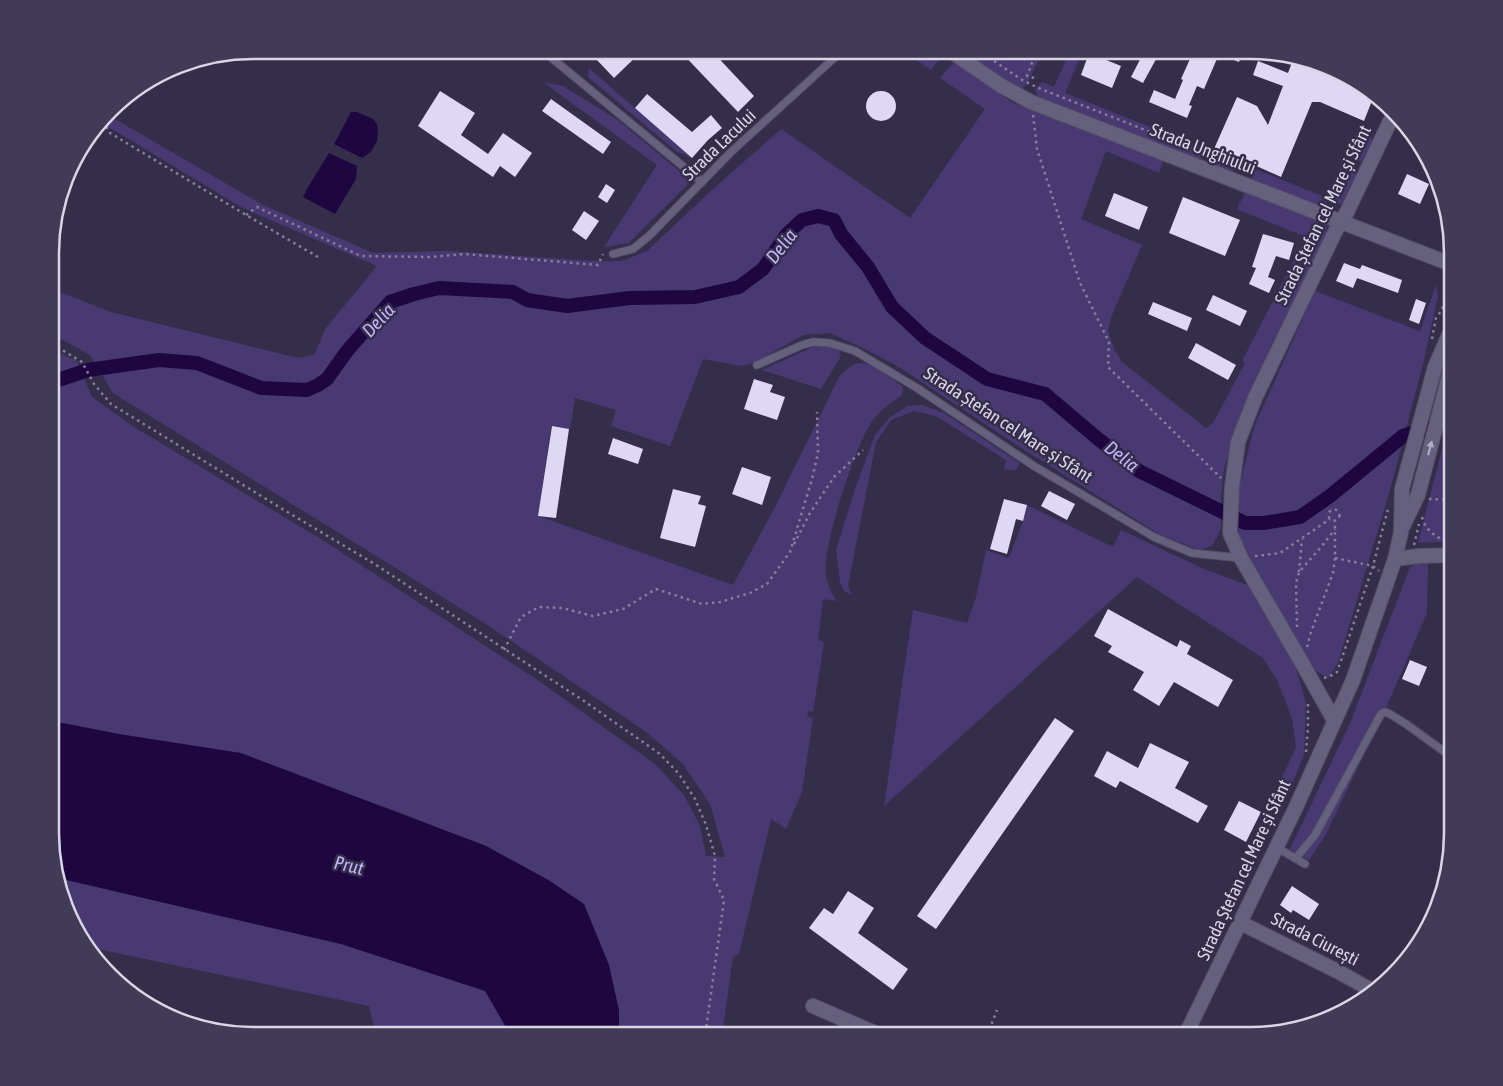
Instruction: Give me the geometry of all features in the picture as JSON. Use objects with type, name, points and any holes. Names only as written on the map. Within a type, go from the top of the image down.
[{"type":"street","name":"Strada Unghiului","points":[[962,59],[992,80],[1031,102],[1341,222],[1444,267]]},
{"type":"street","name":"Strada Ștefan cel Mare și Sfânt","points":[[1334,720],[1240,558],[1230,533],[1232,487],[1238,442],[1255,398],[1391,119]]},
{"type":"street","name":"Strada Ștefan cel Mare și Sfânt","points":[[1189,1027],[1296,807],[1353,680],[1395,559],[1401,532],[1402,489],[1435,367],[1444,346]]},
{"type":"street","name":"Strada Ștefan cel Mare și Sfânt","points":[[1401,532],[1422,497],[1444,399]]},
{"type":"street","points":[[1395,559],[1444,550]]},
{"type":"street","name":"Strada Ciurești","points":[[1241,923],[1367,988]]},
{"type":"street","points":[[813,1006],[861,1027]]},
{"type":"lane","points":[[553,59],[702,182]]},
{"type":"lane","name":"Strada Lacului","points":[[614,254],[633,249],[649,236],[753,132],[833,59]]},
{"type":"lane","name":"Strada Ștefan cel Mare și Sfânt","points":[[757,365],[813,342],[830,343],[855,351],[917,388],[1034,466],[1154,537],[1192,553],[1240,558]]},
{"type":"lane","points":[[1296,858],[1316,835],[1381,714],[1385,712],[1390,714],[1444,751]]},
{"type":"lane","points":[[1276,848],[1305,864]]},
{"type":"path","points":[[1034,59],[1027,76],[1034,78]]},
{"type":"path","points":[[1031,102],[1038,149],[1080,283],[1109,342],[1108,367],[1232,487]]},
{"type":"path","points":[[106,126],[110,133],[318,256]]},
{"type":"path","points":[[1332,206],[1371,129]]},
{"type":"path","points":[[246,215],[257,207],[361,256],[430,258],[465,254],[598,265],[604,253]]},
{"type":"path","points":[[1430,347],[1436,318],[1442,310],[1444,301]]},
{"type":"path","points":[[59,348],[82,362],[94,384],[112,404],[373,563],[660,754],[679,774],[695,799],[706,825],[715,856],[714,879],[724,900],[706,1027]]},
{"type":"path","points":[[790,552],[818,453],[817,412]]},
{"type":"path","points":[[504,650],[521,617],[539,607],[562,608],[593,616],[622,609],[656,589],[702,604],[720,602],[750,593],[767,584],[790,552],[810,513],[834,477],[863,450]]},
{"type":"path","points":[[1422,497],[1444,499]]},
{"type":"path","points":[[1306,756],[1308,703],[1323,678],[1332,676],[1337,672],[1373,566],[1390,500]]},
{"type":"path","points":[[1302,662],[1311,632],[1334,573],[1335,520],[1339,517],[1337,510],[1330,511],[1330,519]]},
{"type":"path","points":[[1421,516],[1424,524],[1444,544]]},
{"type":"path","points":[[1240,558],[1280,554],[1330,519],[1335,520]]},
{"type":"path","points":[[1299,572],[1335,529]]},
{"type":"path","points":[[1297,629],[1296,583],[1302,539]]},
{"type":"path","points":[[1335,558],[1373,566]]},
{"type":"path","points":[[990,1027],[997,1010]]},
{"type":"shaded area","points":[[915,59],[939,59],[931,70]]},
{"type":"shaded area","points":[[975,59],[1039,59],[1026,85],[1021,89]]},
{"type":"shaded area","points":[[1064,59],[1079,59],[1065,93],[1205,149],[1200,160],[1038,96],[1035,89],[1042,82],[1054,87],[1066,60]]},
{"type":"shaded area","points":[[954,62],[1013,103],[1164,159],[1159,173],[1106,151],[1081,219],[1142,245],[1112,315],[1108,331],[1114,349],[1122,362],[1206,428],[1213,423],[1245,363],[1242,361],[1306,237],[1237,209],[1246,190],[1322,221],[1327,227],[1324,243],[1274,340],[1238,423],[1224,469],[1221,496],[1221,529],[1212,546],[1199,550],[1159,534],[1023,449],[899,367],[829,333],[803,335],[754,363],[741,366],[703,359],[670,446],[611,426],[616,410],[575,398],[570,429],[551,426],[538,516],[733,585],[774,509],[839,377],[852,365],[862,363],[877,369],[903,387],[902,395],[877,415],[864,435],[848,475],[834,522],[826,563],[826,576],[836,601],[823,599],[818,640],[824,642],[813,712],[808,711],[807,716],[813,718],[802,792],[786,829],[771,819],[739,954],[733,956],[723,1027],[619,1027],[619,1010],[550,881],[486,846],[388,808],[119,734],[59,722],[59,353],[77,361],[92,397],[134,427],[324,541],[539,681],[655,764],[684,795],[700,826],[706,856],[725,857],[710,804],[683,764],[645,731],[486,624],[113,393],[90,355],[59,338],[59,292],[111,312],[298,358],[314,355],[326,328],[377,266],[241,207],[106,126],[113,118],[261,204],[373,253],[446,251],[595,261],[622,261],[647,251],[781,129],[910,218],[985,109],[940,78]]},
{"type":"shaded area","points":[[589,68],[692,158],[676,151],[588,77]]},
{"type":"shaded area","points":[[543,82],[563,86],[618,120],[691,181],[629,243],[604,247],[657,165]]},
{"type":"shaded area","points":[[1358,129],[1371,136],[1372,141],[1362,161],[1346,155]]},
{"type":"shaded area","points":[[1211,151],[1243,164],[1238,170],[1228,171],[1210,164]]},
{"type":"shaded area","points":[[1342,164],[1355,170],[1357,173],[1341,205],[1327,199],[1327,210],[1252,180],[1255,169],[1327,198]]},
{"type":"shaded area","points":[[1436,285],[1438,296],[1423,364],[1390,490],[1338,663],[1328,678],[1313,669],[1239,539],[1239,489],[1254,427],[1315,291],[1420,331]]},
{"type":"shaded area","points":[[813,347],[830,347],[839,350],[841,356],[821,389],[762,370]]},
{"type":"shaded area","points":[[922,405],[944,413],[1020,463],[1016,470],[1004,469],[1006,460],[936,416],[914,411],[891,420],[876,442],[848,586],[852,595],[844,591],[840,583],[836,550],[856,486],[875,435],[890,417],[908,406]]},
{"type":"shaded area","points":[[1444,441],[1444,542],[1418,543]]},
{"type":"shaded area","points":[[1027,505],[1113,547],[1121,530],[1204,569],[1250,586],[1294,662],[1306,703],[1304,755],[1290,789],[1279,783],[1296,748],[1292,718],[1277,680],[1263,658],[1137,577],[884,806],[913,610],[967,623],[976,597],[986,550],[1009,558]]},
{"type":"shaded area","points":[[1428,563],[1427,613],[1383,715],[1325,836],[1309,860],[1290,849],[1351,721],[1410,567]]},
{"type":"shaded area","points":[[64,879],[341,944],[486,991],[506,1027],[374,1027],[369,1006],[97,949],[73,908]]},
{"type":"water","points":[[351,112],[357,112],[373,119],[377,124],[377,141],[371,152],[362,158],[334,144]]},
{"type":"water","points":[[329,153],[357,166],[356,179],[335,214],[303,197]]},
{"type":"water","name":"Prut","points":[[59,722],[119,734],[241,753],[486,846],[550,881],[584,904],[609,965],[619,1010],[619,1027],[506,1027],[485,991],[341,944],[64,879],[59,846]]},
{"type":"building","points":[[596,59],[634,59],[614,78]]},
{"type":"building","points":[[688,59],[719,59],[754,96],[738,112]]},
{"type":"building","points":[[1087,59],[1104,59],[1121,66],[1112,88],[1081,75]]},
{"type":"building","points":[[1140,59],[1156,59],[1143,83],[1131,77]]},
{"type":"building","points":[[1190,59],[1217,59],[1204,89],[1197,86],[1189,105],[1192,106],[1187,118],[1149,102],[1154,90],[1175,99],[1183,80],[1181,79]]},
{"type":"building","points":[[1258,61],[1288,73],[1292,63],[1301,65],[1325,73],[1358,91],[1372,102],[1364,121],[1320,102],[1312,102],[1281,177],[1214,149],[1237,97],[1257,106],[1268,125],[1283,86],[1253,75]]},
{"type":"building","points":[[440,91],[475,113],[461,135],[488,154],[503,133],[532,153],[515,177],[500,166],[493,177],[418,126]]},
{"type":"building","points":[[881,91],[892,95],[896,106],[892,117],[881,121],[870,117],[866,106],[870,95]]},
{"type":"building","points":[[647,94],[692,132],[711,115],[722,128],[692,158],[635,108]]},
{"type":"building","points":[[551,99],[611,142],[603,154],[542,111]]},
{"type":"building","points":[[1407,174],[1429,184],[1420,204],[1398,194]]},
{"type":"building","points":[[606,184],[615,190],[607,203],[598,197]]},
{"type":"building","points":[[1114,193],[1148,207],[1139,230],[1105,216]]},
{"type":"building","points":[[1183,197],[1240,220],[1225,256],[1169,233]]},
{"type":"building","points":[[584,211],[599,221],[586,240],[572,230]]},
{"type":"building","points":[[1263,234],[1294,243],[1289,260],[1276,256],[1268,277],[1275,280],[1269,293],[1249,284],[1256,268],[1252,267]]},
{"type":"building","points":[[1344,263],[1360,269],[1362,265],[1402,280],[1398,293],[1357,278],[1353,288],[1336,281]]},
{"type":"building","points":[[1213,295],[1247,311],[1240,326],[1206,310]]},
{"type":"building","points":[[1416,299],[1426,303],[1419,324],[1409,320]]},
{"type":"building","points":[[1153,302],[1192,318],[1187,331],[1148,314]]},
{"type":"building","points":[[1196,343],[1236,365],[1228,380],[1188,358]]},
{"type":"building","points":[[754,379],[773,385],[770,392],[785,397],[777,420],[744,409]]},
{"type":"building","points":[[552,426],[569,429],[556,518],[538,516]]},
{"type":"building","points":[[613,438],[643,449],[638,464],[608,454]]},
{"type":"building","points":[[742,467],[771,477],[762,505],[732,494]]},
{"type":"building","points":[[673,489],[701,496],[698,504],[706,506],[695,547],[660,538]]},
{"type":"building","points":[[1049,491],[1075,504],[1067,520],[1041,506]]},
{"type":"building","points":[[1004,499],[1027,505],[1023,521],[1016,519],[1007,554],[990,549]]},
{"type":"building","points":[[1108,609],[1177,647],[1180,640],[1191,646],[1187,654],[1233,680],[1218,707],[1174,682],[1159,706],[1133,690],[1144,672],[1108,652],[1112,646],[1094,636]]},
{"type":"building","points":[[1410,660],[1427,667],[1419,686],[1402,679]]},
{"type":"building","points":[[1055,718],[1074,731],[936,929],[917,916]]},
{"type":"building","points":[[1150,743],[1189,762],[1175,788],[1208,806],[1198,823],[1120,781],[1116,788],[1094,776],[1107,751],[1138,768]]},
{"type":"building","points":[[1239,801],[1261,812],[1246,842],[1224,830]]},
{"type":"building","points":[[1292,886],[1319,904],[1309,920],[1293,910],[1291,913],[1280,905]]},
{"type":"building","points":[[848,891],[874,908],[858,933],[908,969],[893,990],[809,928],[824,908],[833,914]]},
{"type":"waterway","name":"Delia","points":[[59,380],[88,370],[159,360],[197,363],[261,388],[307,390],[327,379],[347,351],[390,302],[439,288],[513,292],[527,300],[567,306],[630,298],[695,297],[739,287],[763,269],[787,234],[802,220],[818,216],[834,220],[841,234],[868,267],[892,307],[925,338],[987,379],[1045,394],[1139,471],[1245,523],[1264,523],[1300,517],[1330,496],[1403,436],[1444,423]]}]
